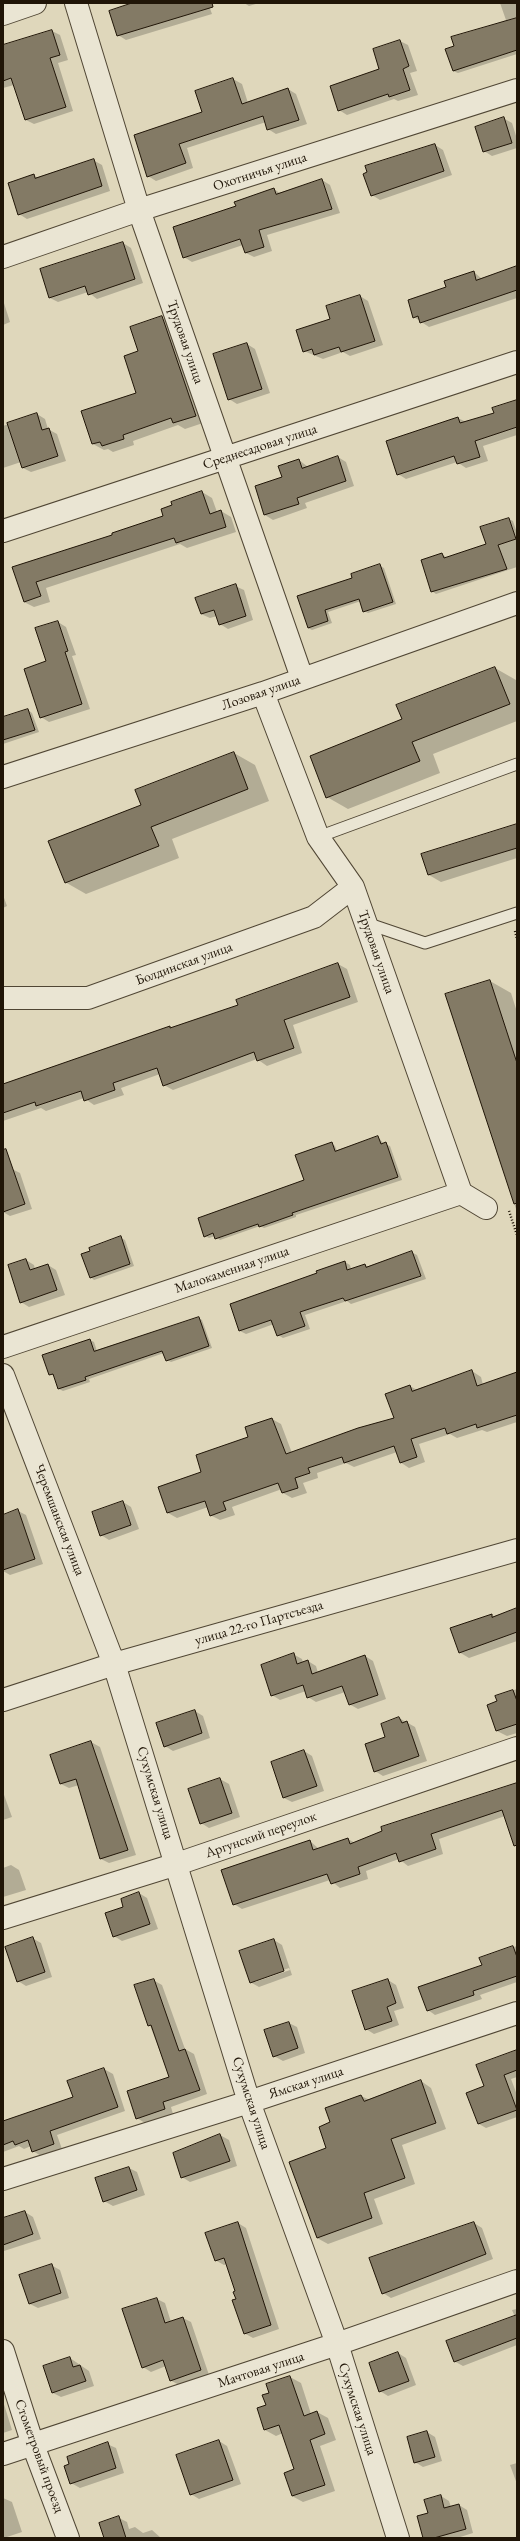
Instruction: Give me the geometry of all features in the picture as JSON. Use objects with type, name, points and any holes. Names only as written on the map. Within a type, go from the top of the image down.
[{"type":"street","points":[[3,14],[35,3]]},
{"type":"street","name":"Трудовая улица","points":[[76,3],[139,210],[302,678]]},
{"type":"street","name":"Охотничья улица","points":[[3,257],[139,210],[517,90]]},
{"type":"street","name":"Среднесадовая улица","points":[[3,531],[517,362]]},
{"type":"street","name":"Лозовая улица","points":[[3,777],[263,693],[517,603]]},
{"type":"street","name":"Трудовая улица","points":[[263,693],[318,837],[353,887],[461,1193]]},
{"type":"street","name":"Болдинская улица","points":[[3,998],[88,998],[314,917],[353,887]]},
{"type":"street","points":[[461,1193],[486,1208]]},
{"type":"street","name":"Малокаменная улица","points":[[3,1347],[461,1193]]},
{"type":"street","name":"Черемшанская улица","points":[[3,1375],[114,1664]]},
{"type":"street","name":"улица 22-го Партсъезда","points":[[3,1700],[114,1664],[517,1550]]},
{"type":"street","name":"Сухумская улица","points":[[114,1664],[177,1864],[249,2102],[337,2344],[398,2538]]},
{"type":"street","name":"Аргунский переулок","points":[[3,1918],[177,1864],[517,1748]]},
{"type":"street","name":"Ямская улица","points":[[3,2179],[249,2102],[517,2013]]},
{"type":"street","name":"Мачтовая улица","points":[[3,2454],[337,2344],[517,2281]]},
{"type":"street","name":"Стометровый проезд","points":[[3,2351],[33,2445],[68,2538]]},
{"type":"lane","points":[[318,837],[517,764]]},
{"type":"lane","points":[[366,923],[425,943],[517,913]]},
{"type":"building","points":[[132,3],[212,3],[213,7],[117,36],[109,11]]},
{"type":"building","points":[[517,18],[517,50],[453,71],[445,49],[454,46],[451,37]]},
{"type":"building","points":[[52,30],[60,55],[50,58],[66,107],[25,120],[11,78],[3,81],[3,45]]},
{"type":"building","points":[[400,40],[409,66],[403,69],[410,90],[389,97],[388,94],[338,111],[330,86],[379,69],[373,49]]},
{"type":"building","points":[[233,78],[242,104],[288,88],[299,120],[267,130],[263,116],[179,144],[186,163],[147,177],[134,135],[202,112],[195,91]]},
{"type":"building","points":[[504,117],[512,143],[483,152],[475,127]]},
{"type":"building","points":[[435,144],[444,171],[371,196],[363,174],[367,172],[365,166]]},
{"type":"building","points":[[94,159],[102,186],[18,215],[8,183],[34,174],[35,178]]},
{"type":"building","points":[[322,179],[332,209],[259,230],[264,247],[245,253],[240,239],[183,258],[173,227],[236,206],[234,202],[274,188],[276,194]]},
{"type":"building","points":[[123,242],[135,279],[88,295],[85,286],[49,298],[40,269]]},
{"type":"building","points":[[517,266],[517,290],[420,323],[418,316],[413,318],[408,300],[446,287],[444,281],[474,271],[476,280]]},
{"type":"building","points":[[360,295],[375,341],[341,352],[339,347],[314,355],[312,349],[303,352],[296,330],[330,319],[326,306]]},
{"type":"building","points":[[162,316],[196,416],[173,423],[171,418],[123,435],[124,439],[102,446],[100,442],[92,444],[81,411],[136,393],[124,356],[138,351],[130,327]]},
{"type":"building","points":[[247,343],[262,389],[228,400],[213,354]]},
{"type":"building","points":[[517,400],[517,427],[475,441],[480,457],[457,464],[454,456],[397,475],[386,441],[458,417],[460,423],[494,413],[492,408]]},
{"type":"building","points":[[37,413],[42,430],[49,428],[58,456],[22,468],[7,423]]},
{"type":"building","points":[[338,456],[346,481],[297,498],[299,504],[264,515],[255,486],[282,477],[278,466],[299,459],[302,468]]},
{"type":"building","points":[[202,491],[210,514],[221,510],[226,527],[176,543],[174,538],[36,582],[41,596],[24,602],[12,567],[112,535],[112,533],[163,516],[161,509],[172,505],[171,502]]},
{"type":"building","points":[[509,518],[516,539],[498,545],[507,569],[431,592],[421,560],[442,553],[444,558],[486,544],[480,527]]},
{"type":"building","points":[[380,564],[393,602],[363,612],[359,599],[325,610],[328,621],[308,628],[297,596],[352,578],[351,574]]},
{"type":"building","points":[[236,584],[246,616],[219,625],[214,610],[201,614],[195,598]]},
{"type":"building","points":[[58,621],[68,651],[65,652],[82,704],[40,718],[24,669],[46,661],[35,628]]},
{"type":"building","points":[[495,667],[510,704],[412,742],[420,761],[326,798],[310,756],[402,719],[396,705]]},
{"type":"building","points":[[28,709],[35,730],[3,740],[3,717]]},
{"type":"building","points":[[234,752],[248,789],[151,827],[159,846],[65,883],[48,841],[141,805],[135,790]]},
{"type":"building","points":[[517,824],[517,848],[428,875],[421,854]]},
{"type":"building","points":[[338,963],[350,997],[284,1020],[294,1048],[257,1061],[254,1052],[163,1086],[157,1068],[113,1083],[115,1090],[84,1101],[81,1091],[36,1106],[35,1102],[3,1113],[3,1084],[170,1026],[170,1028],[238,1005],[236,1000]]},
{"type":"building","points":[[490,980],[517,1063],[517,1203],[514,1204],[445,994]]},
{"type":"building","points":[[378,1136],[381,1144],[386,1142],[398,1177],[292,1213],[293,1215],[259,1227],[258,1224],[215,1239],[213,1233],[204,1237],[198,1218],[304,1180],[295,1155],[332,1142],[335,1151]]},
{"type":"building","points":[[6,1149],[25,1204],[3,1212],[3,1150]]},
{"type":"building","points":[[121,1236],[130,1264],[90,1278],[81,1254],[90,1251],[89,1248]]},
{"type":"building","points":[[412,1251],[421,1276],[345,1301],[343,1298],[300,1312],[305,1326],[277,1336],[271,1320],[239,1331],[230,1304],[317,1273],[316,1271],[345,1261],[347,1270],[365,1264],[366,1267]]},
{"type":"building","points":[[26,1259],[30,1270],[48,1264],[57,1290],[20,1303],[8,1265]]},
{"type":"building","points":[[199,1317],[209,1346],[166,1361],[162,1351],[85,1377],[86,1380],[58,1389],[53,1374],[49,1375],[42,1355],[90,1339],[94,1351]]},
{"type":"building","points":[[472,1370],[477,1386],[517,1372],[517,1415],[477,1428],[476,1424],[447,1434],[445,1428],[411,1439],[417,1457],[400,1463],[394,1446],[344,1463],[342,1457],[308,1468],[310,1473],[295,1478],[298,1488],[282,1493],[278,1483],[223,1502],[226,1510],[210,1516],[205,1501],[167,1513],[158,1487],[201,1472],[196,1455],[248,1437],[245,1427],[272,1418],[286,1454],[358,1428],[394,1418],[385,1394],[410,1385],[412,1391]]},
{"type":"building","points":[[123,1501],[131,1525],[100,1536],[92,1512]]},
{"type":"building","points":[[18,1509],[35,1559],[3,1570],[3,1515]]},
{"type":"building","points":[[517,1608],[517,1632],[459,1653],[450,1628],[492,1614],[492,1617]]},
{"type":"building","points":[[294,1653],[297,1664],[308,1660],[312,1674],[365,1655],[378,1695],[349,1705],[342,1686],[307,1698],[303,1685],[271,1696],[261,1665]]},
{"type":"building","points":[[513,1690],[517,1701],[517,1724],[496,1731],[487,1705],[497,1701],[495,1696]]},
{"type":"building","points":[[195,1710],[202,1733],[164,1747],[156,1723]]},
{"type":"building","points":[[399,1717],[402,1723],[407,1721],[419,1756],[374,1772],[365,1744],[385,1737],[381,1724]]},
{"type":"building","points":[[91,1741],[128,1850],[100,1859],[76,1779],[60,1784],[50,1755]]},
{"type":"building","points":[[304,1750],[317,1786],[283,1798],[271,1762]]},
{"type":"building","points":[[220,1778],[232,1813],[200,1824],[188,1789]]},
{"type":"building","points":[[517,1783],[517,1845],[514,1846],[502,1810],[431,1834],[436,1849],[399,1862],[396,1853],[358,1867],[360,1874],[331,1884],[327,1874],[233,1905],[221,1870],[310,1840],[313,1850],[348,1838],[350,1844],[382,1831],[381,1827]]},
{"type":"building","points":[[139,1892],[150,1924],[113,1937],[105,1913],[123,1907],[121,1899]]},
{"type":"building","points":[[33,1937],[45,1972],[17,1982],[5,1947]]},
{"type":"building","points":[[274,1939],[284,1971],[250,1983],[239,1951]]},
{"type":"building","points":[[513,1946],[517,1957],[517,1976],[473,1991],[474,1995],[427,2011],[418,1987],[482,1965],[479,1958]]},
{"type":"building","points":[[154,1979],[179,2051],[185,2049],[200,2090],[163,2102],[165,2109],[136,2119],[127,2091],[169,2077],[151,2025],[148,2026],[134,1985]]},
{"type":"building","points":[[388,1979],[396,2003],[387,2007],[392,2021],[365,2030],[352,1991]]},
{"type":"building","points":[[289,2022],[298,2048],[273,2057],[264,2030]]},
{"type":"building","points":[[517,2050],[517,2070],[504,2075],[517,2110],[478,2124],[466,2093],[484,2086],[476,2065]]},
{"type":"building","points":[[104,2068],[118,2107],[50,2131],[54,2144],[32,2152],[28,2140],[15,2145],[13,2141],[3,2145],[3,2121],[73,2097],[67,2081]]},
{"type":"building","points":[[421,2080],[436,2123],[391,2139],[405,2178],[364,2193],[372,2218],[317,2238],[289,2162],[326,2148],[319,2127],[330,2122],[325,2108],[361,2095],[364,2101]]},
{"type":"building","points":[[220,2134],[230,2161],[181,2178],[173,2153]]},
{"type":"building","points":[[129,2167],[137,2190],[103,2202],[95,2178]]},
{"type":"building","points":[[25,2211],[33,2234],[3,2245],[3,2218]]},
{"type":"building","points":[[238,2222],[271,2325],[244,2334],[232,2300],[236,2299],[233,2292],[235,2291],[224,2258],[215,2261],[205,2233]]},
{"type":"building","points":[[474,2222],[486,2254],[382,2294],[369,2258]]},
{"type":"building","points":[[52,2264],[61,2293],[29,2304],[19,2275]]},
{"type":"building","points":[[157,2298],[165,2323],[183,2317],[201,2370],[170,2381],[163,2360],[142,2368],[122,2309]]},
{"type":"building","points":[[517,2315],[517,2338],[454,2362],[446,2341]]},
{"type":"building","points":[[398,2352],[409,2381],[379,2392],[369,2363]]},
{"type":"building","points":[[70,2357],[73,2367],[80,2365],[86,2381],[52,2393],[43,2366]]},
{"type":"building","points":[[290,2376],[304,2416],[317,2411],[325,2434],[310,2440],[325,2485],[292,2496],[284,2473],[294,2469],[279,2425],[264,2430],[257,2408],[266,2405],[262,2395],[269,2393],[266,2384]]},
{"type":"building","points":[[427,2431],[435,2457],[414,2463],[407,2437]]},
{"type":"building","points":[[219,2440],[233,2480],[190,2495],[176,2455]]},
{"type":"building","points":[[108,2442],[116,2468],[70,2484],[64,2466],[69,2464],[67,2457]]},
{"type":"building","points":[[441,2495],[444,2508],[459,2504],[466,2529],[434,2538],[423,2538],[417,2516],[428,2513],[424,2500]]},
{"type":"building","points":[[119,2516],[126,2538],[104,2538],[99,2523]]}]
